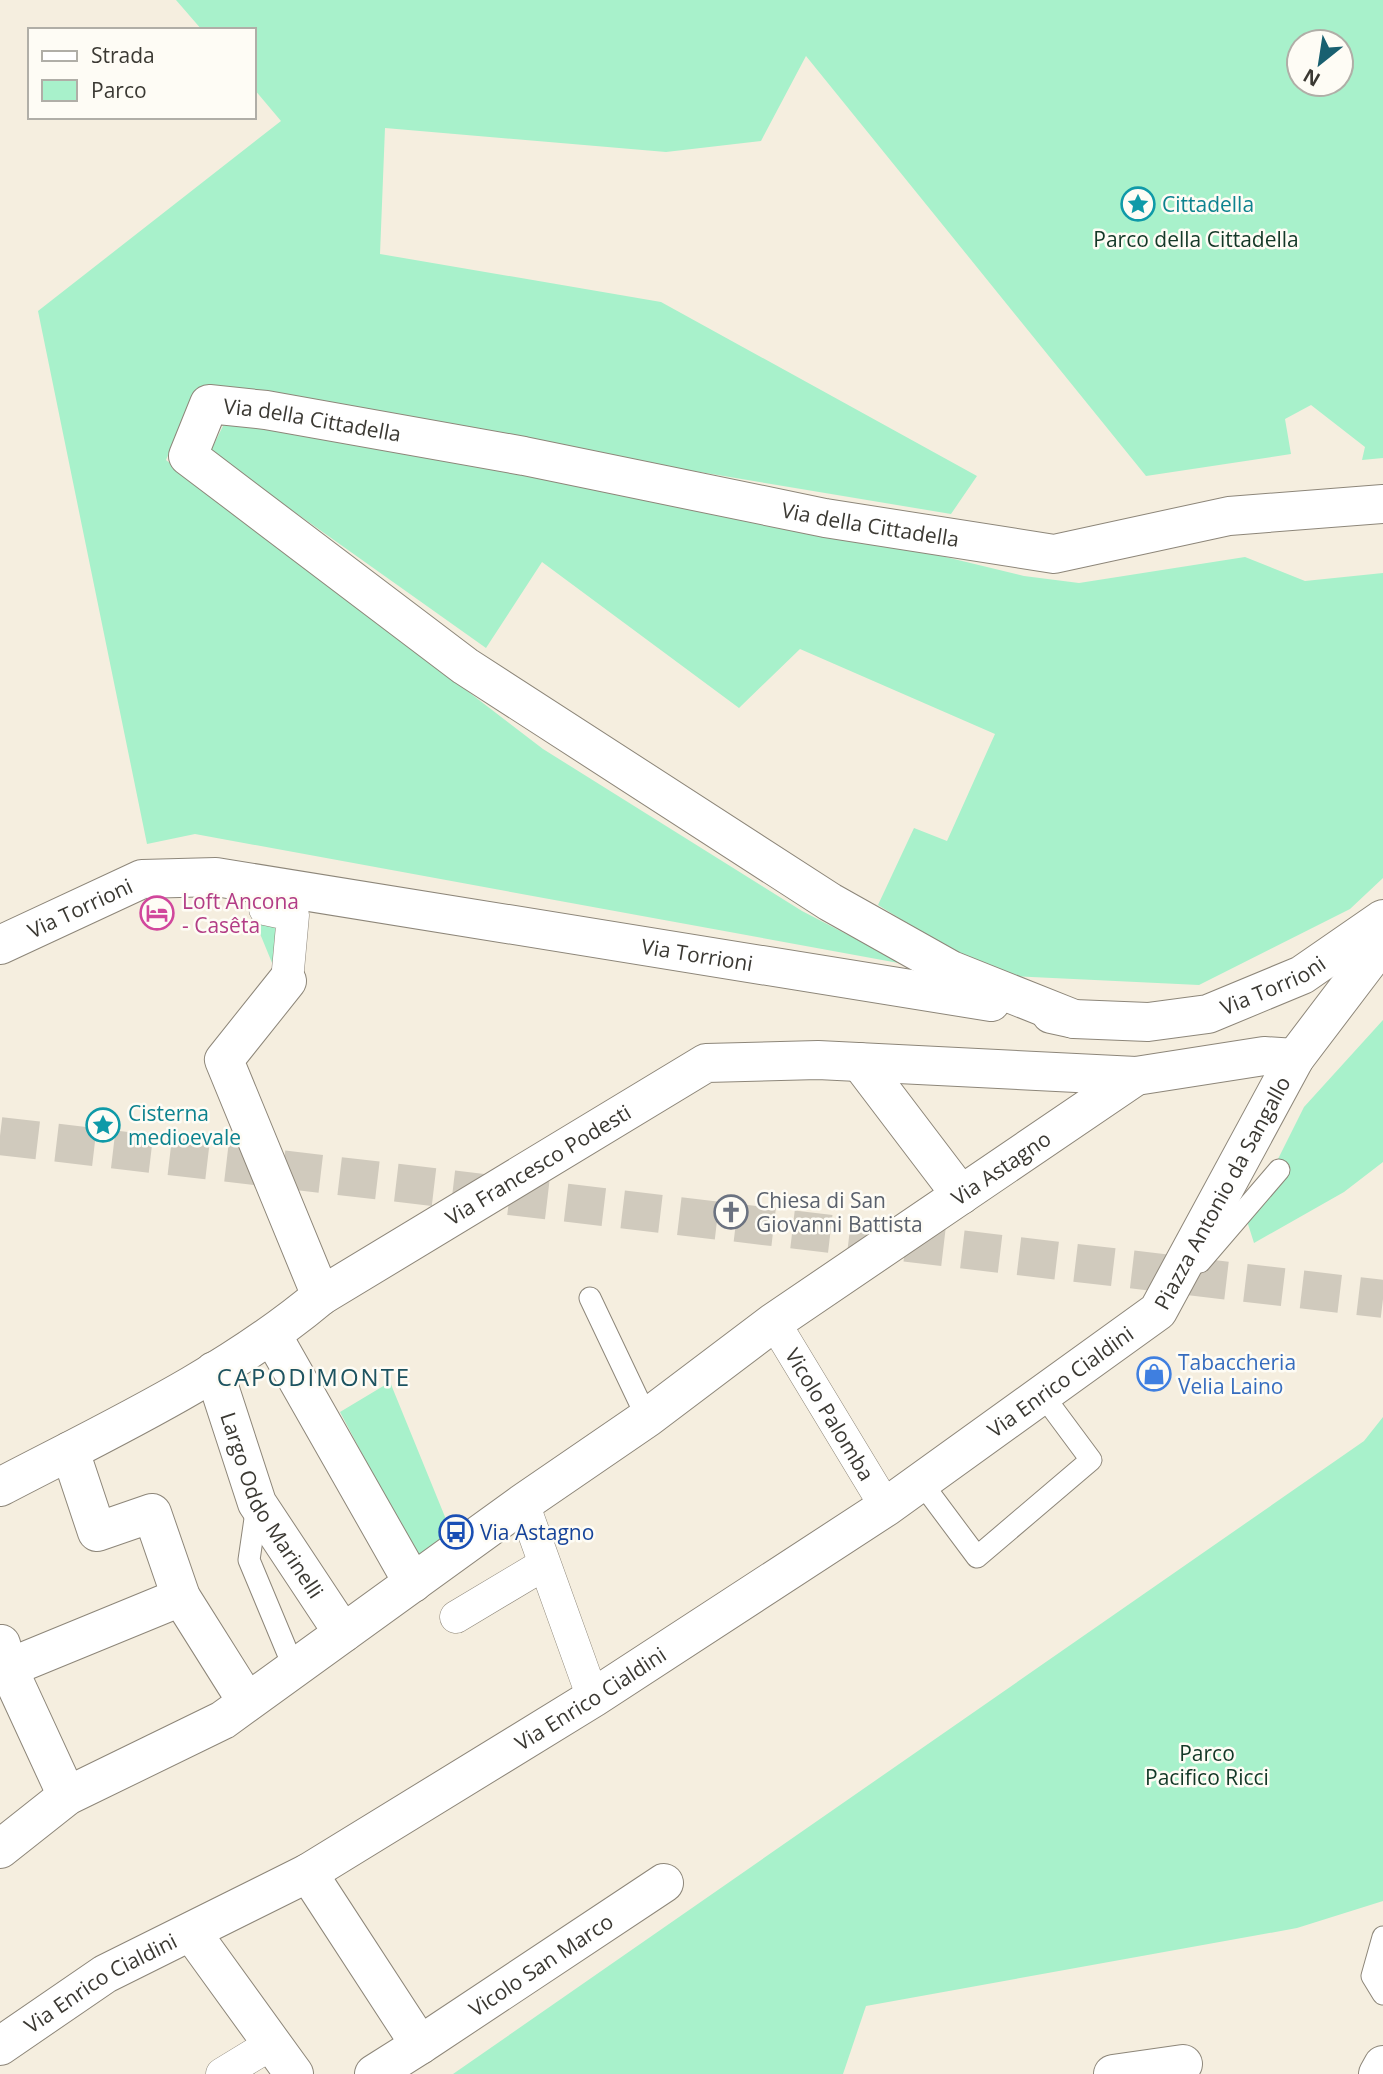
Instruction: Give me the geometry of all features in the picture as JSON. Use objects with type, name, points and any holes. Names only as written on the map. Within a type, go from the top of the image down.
[{"type":"street","name":"Via della Cittadella","points":[[1074,1019],[951,970],[830,902],[465,666],[188,456],[209,404],[266,410],[524,456],[825,517],[1054,554],[1229,516],[1383,503]]},
{"type":"street","name":"Via Torrioni","points":[[0,945],[142,879],[216,877],[896,989],[963,997],[1074,1019],[1148,1022],[1208,1014],[1302,975],[1383,919]]},
{"type":"street","points":[[268,886],[265,909],[293,915],[287,981],[223,1060],[321,1296]]},
{"type":"street","name":"Piazza Antonio da Sangallo","points":[[1158,1311],[1295,1058],[1383,942]]},
{"type":"street","name":"Piazza Antonio da Sangallo","points":[[1295,1058],[1302,975]]},
{"type":"street","name":"Piazza Antonio da Sangallo","points":[[1136,1076],[1264,1056],[1295,1058]]},
{"type":"street","name":"Via Francesco Podesti","points":[[0,1487],[214,1371],[272,1335],[321,1296],[706,1063],[818,1060],[1136,1076]]},
{"type":"street","points":[[860,1062],[961,1195]]},
{"type":"street","name":"Via Astagno","points":[[0,1849],[67,1796],[223,1720],[523,1503],[647,1418],[774,1322],[887,1248],[1136,1076]]},
{"type":"street","name":"Via Enrico Cialdini","points":[[0,2046],[106,1974],[308,1873],[593,1699],[886,1507],[1158,1311]]},
{"type":"street","name":"Vicolo Palomba","points":[[774,1322],[886,1507]]},
{"type":"street","points":[[272,1335],[413,1583]]},
{"type":"street","name":"Largo Oddo Marinelli","points":[[214,1371],[257,1503],[342,1633]]},
{"type":"street","points":[[70,1451],[97,1532],[152,1513],[181,1597],[247,1702]]},
{"type":"street","points":[[523,1503],[593,1699]]},
{"type":"street","points":[[456,1617],[543,1565]]},
{"type":"street","points":[[67,1796],[4,1655],[181,1597]]},
{"type":"street","points":[[308,1873],[420,2045]]},
{"type":"street","name":"Vicolo San Marco","points":[[373,2074],[664,1883]]},
{"type":"street","points":[[192,1933],[295,2074]]},
{"type":"street","points":[[222,2074],[273,2043]]},
{"type":"street","points":[[1113,2074],[1183,2064]]},
{"type":"street","points":[[1378,2074],[1383,2065]]},
{"type":"lane","name":"Piazza Antonio da Sangallo","points":[[1158,1311],[1279,1170]]},
{"type":"lane","points":[[590,1298],[647,1418]]},
{"type":"lane","points":[[921,1482],[977,1557],[1091,1460],[1042,1394]]},
{"type":"lane","points":[[257,1503],[249,1560],[294,1668]]},
{"type":"lane","points":[[1383,1937],[1372,1976],[1383,1994]]},
{"type":"green space","name":"Parco della Cittadella","points":[[176,0],[1383,0],[1383,458],[1362,460],[1365,447],[1311,405],[1285,419],[1291,454],[1146,476],[806,56],[761,141],[666,152],[385,128],[380,254],[661,302],[977,476],[951,514],[197,388],[166,460],[543,749],[802,911],[904,964],[195,834],[147,844],[38,311],[281,121],[256,91],[256,28],[200,28]]},
{"type":"green space","points":[[226,420],[867,538],[1024,576],[1079,583],[1245,557],[1305,581],[1383,573],[1383,878],[1350,909],[1199,985],[991,975],[878,905],[914,828],[947,841],[995,734],[800,649],[739,708],[542,562],[486,648],[210,452]]},
{"type":"green space","points":[[252,914],[284,921],[277,975]]},
{"type":"green space","points":[[1383,1020],[1383,1162],[1344,1192],[1254,1243],[1247,1221],[1304,1107]]},
{"type":"green space","points":[[390,1382],[452,1534],[417,1558],[340,1412]]},
{"type":"green space","name":"Parco Pacifico Ricci","points":[[1383,1417],[1383,1901],[1297,1928],[866,2006],[843,2074],[453,2074],[1364,1441]]},
{"type":"tunnel","points":[[0,1136],[1383,1299]]},
{"type":"place","name":"Cittadella","points":[[1138,204]]},
{"type":"place","name":"Loft Ancona - Casêta","points":[[157,913]]},
{"type":"place","name":"Cisterna medioevale","points":[[103,1125]]},
{"type":"place","name":"Chiesa di San Giovanni Battista","points":[[731,1212]]},
{"type":"place","name":"Tabaccheria Velia Laino","points":[[1154,1374]]},
{"type":"place","name":"Via Astagno","points":[[456,1532]]},
{"type":"district","name":"CAPODIMONTE","points":[[314,1376]]}]
